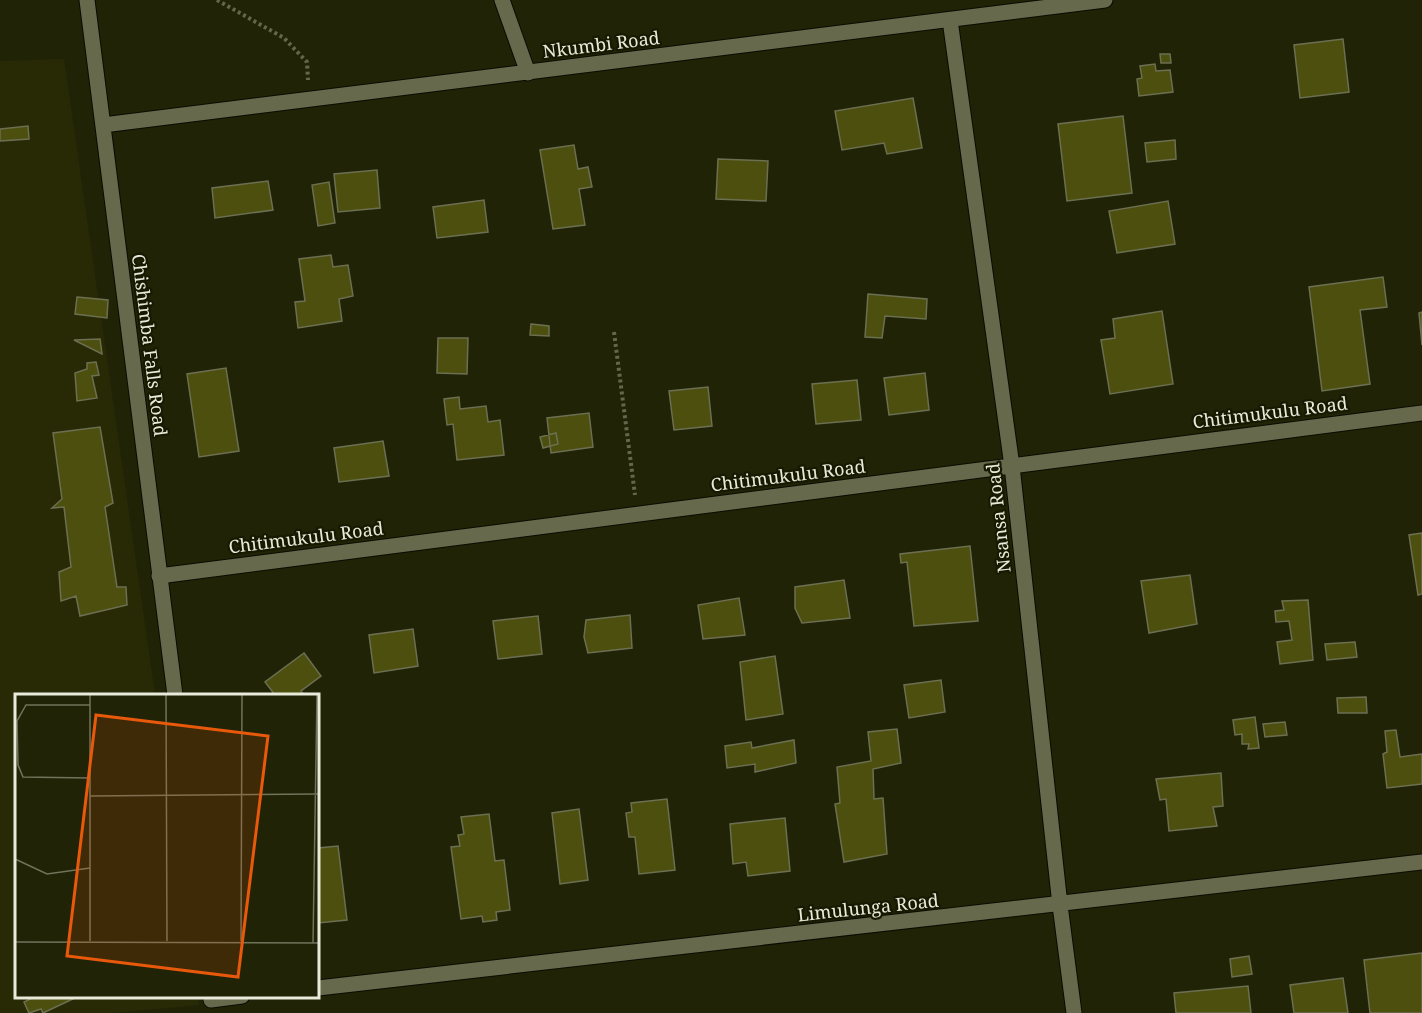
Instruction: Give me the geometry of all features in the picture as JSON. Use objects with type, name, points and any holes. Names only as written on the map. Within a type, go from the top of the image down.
[{"type":"street","name":"Chishimba Falls Road","points":[[87,0],[175,694]]},
{"type":"street","points":[[502,0],[528,73]]},
{"type":"street","name":"Nkumbi Road","points":[[103,124],[950,20],[1051,3],[1105,0]]},
{"type":"street","name":"Nsansa Road","points":[[950,20],[1012,466],[1074,1013]]},
{"type":"street","name":"Chitimukulu Road","points":[[159,576],[1422,413]]},
{"type":"street","name":"Limulunga Road","points":[[320,988],[1422,862]]},
{"type":"street","points":[[212,1003],[233,998]]},
{"type":"path","points":[[217,0],[284,38],[307,62],[309,100]]},
{"type":"path","points":[[614,332],[637,514]]},
{"type":"shaded area","points":[[64,59],[155,694],[15,694],[15,998],[198,998],[199,1005],[111,1013],[0,1013],[0,61]]},
{"type":"building","points":[[1343,39],[1349,92],[1300,98],[1294,45]]},
{"type":"building","points":[[1160,54],[1170,54],[1171,63],[1161,63]]},
{"type":"building","points":[[1155,64],[1156,71],[1170,70],[1173,92],[1139,96],[1137,79],[1142,78],[1140,66]]},
{"type":"building","points":[[913,98],[922,148],[887,154],[884,143],[842,150],[835,111]]},
{"type":"building","points":[[1123,116],[1132,193],[1067,201],[1058,124]]},
{"type":"building","points":[[28,126],[29,139],[0,141],[0,129]]},
{"type":"building","points":[[1175,140],[1176,159],[1147,162],[1145,143]]},
{"type":"building","points":[[574,145],[578,169],[588,167],[592,187],[579,189],[585,225],[553,229],[540,150]]},
{"type":"building","points":[[718,159],[768,161],[766,201],[716,199]]},
{"type":"building","points":[[377,170],[380,208],[338,212],[334,174]]},
{"type":"building","points":[[268,181],[273,210],[215,218],[212,188]]},
{"type":"building","points":[[329,182],[335,223],[318,226],[312,185]]},
{"type":"building","points":[[484,200],[488,232],[437,238],[433,207]]},
{"type":"building","points":[[1168,201],[1175,244],[1117,253],[1109,211]]},
{"type":"building","points":[[331,255],[333,267],[348,265],[353,296],[339,299],[342,321],[298,328],[295,302],[305,301],[299,259]]},
{"type":"building","points":[[1383,277],[1387,307],[1360,310],[1370,384],[1322,391],[1309,287]]},
{"type":"building","points":[[868,294],[927,299],[926,319],[885,316],[882,338],[865,337]]},
{"type":"building","points":[[77,297],[108,300],[107,318],[75,314]]},
{"type":"building","points":[[1162,311],[1173,384],[1110,394],[1101,340],[1115,338],[1113,319]]},
{"type":"building","points":[[1422,312],[1422,345],[1419,313]]},
{"type":"building","points":[[531,324],[549,326],[549,336],[530,335]]},
{"type":"building","points":[[438,338],[468,338],[467,374],[437,373]]},
{"type":"building","points":[[100,339],[102,354],[74,340]]},
{"type":"building","points":[[96,362],[99,375],[92,376],[97,398],[77,401],[75,373],[87,369],[87,363]]},
{"type":"building","points":[[226,368],[239,451],[199,457],[187,374]]},
{"type":"building","points":[[925,373],[929,410],[889,415],[884,378]]},
{"type":"building","points":[[857,380],[861,420],[816,424],[812,384]]},
{"type":"building","points":[[708,387],[712,426],[674,430],[669,391]]},
{"type":"building","points":[[459,397],[460,409],[486,406],[488,422],[500,420],[504,455],[457,460],[453,424],[447,425],[444,399]]},
{"type":"building","points":[[589,413],[593,447],[551,453],[547,418]]},
{"type":"building","points":[[100,427],[113,503],[105,507],[117,587],[126,587],[127,605],[80,616],[76,596],[61,601],[59,572],[71,567],[64,507],[52,508],[62,499],[53,433]]},
{"type":"building","points":[[556,433],[558,444],[543,448],[540,437]]},
{"type":"building","points":[[383,441],[389,476],[339,482],[334,448]]},
{"type":"building","points":[[1422,533],[1422,594],[1418,595],[1409,535]]},
{"type":"building","points":[[970,546],[978,621],[914,626],[907,562],[901,563],[900,554]]},
{"type":"building","points":[[1190,575],[1197,624],[1149,633],[1141,581]]},
{"type":"building","points":[[844,580],[850,618],[802,623],[795,608],[795,587]]},
{"type":"building","points":[[739,598],[745,635],[703,639],[698,605]]},
{"type":"building","points":[[1308,600],[1313,660],[1280,664],[1277,642],[1292,640],[1289,621],[1276,622],[1275,611],[1284,610],[1282,601]]},
{"type":"building","points":[[630,615],[632,648],[588,653],[584,637],[586,620]]},
{"type":"building","points":[[538,616],[542,654],[498,659],[493,621]]},
{"type":"building","points":[[413,629],[418,666],[374,673],[369,635]]},
{"type":"building","points":[[1355,642],[1357,657],[1327,660],[1325,644]]},
{"type":"building","points":[[304,653],[321,676],[301,691],[303,694],[274,694],[265,682]]},
{"type":"building","points":[[775,656],[783,714],[746,720],[740,662]]},
{"type":"building","points":[[941,680],[945,712],[909,718],[904,685]]},
{"type":"building","points":[[1366,697],[1367,713],[1338,713],[1337,698]]},
{"type":"building","points":[[1255,717],[1259,748],[1248,749],[1249,744],[1242,744],[1242,734],[1235,735],[1233,720]]},
{"type":"building","points":[[1285,722],[1287,735],[1265,737],[1263,724]]},
{"type":"building","points":[[897,729],[901,763],[873,769],[874,799],[883,798],[887,854],[844,862],[835,804],[840,803],[837,767],[871,761],[868,732]]},
{"type":"building","points":[[1396,730],[1400,757],[1422,754],[1422,784],[1387,788],[1383,754],[1387,752],[1385,731]]},
{"type":"building","points":[[794,740],[796,763],[755,772],[755,764],[727,768],[725,746],[751,742],[752,748]]},
{"type":"building","points":[[1221,773],[1223,806],[1213,807],[1217,826],[1169,831],[1166,799],[1160,800],[1156,779]]},
{"type":"building","points":[[667,799],[675,870],[639,874],[635,837],[629,837],[626,813],[632,812],[631,803]]},
{"type":"building","points":[[579,809],[588,880],[560,884],[552,813]]},
{"type":"building","points":[[489,814],[495,861],[504,860],[510,910],[496,912],[497,920],[483,922],[482,916],[461,919],[451,847],[460,846],[458,835],[464,834],[461,817]]},
{"type":"building","points":[[785,818],[790,871],[748,876],[746,862],[733,864],[730,824]]},
{"type":"building","points":[[338,846],[347,920],[320,923],[320,848]]},
{"type":"building","points":[[1422,953],[1422,1013],[1370,1013],[1364,960]]},
{"type":"building","points":[[1249,956],[1252,974],[1232,977],[1230,959]]},
{"type":"building","points":[[1343,978],[1348,1013],[1294,1013],[1290,985]]},
{"type":"building","points":[[1248,986],[1251,1013],[1176,1013],[1174,993]]},
{"type":"building","points":[[32,998],[75,998],[43,1013],[41,1009],[29,1013],[24,1002]]}]
